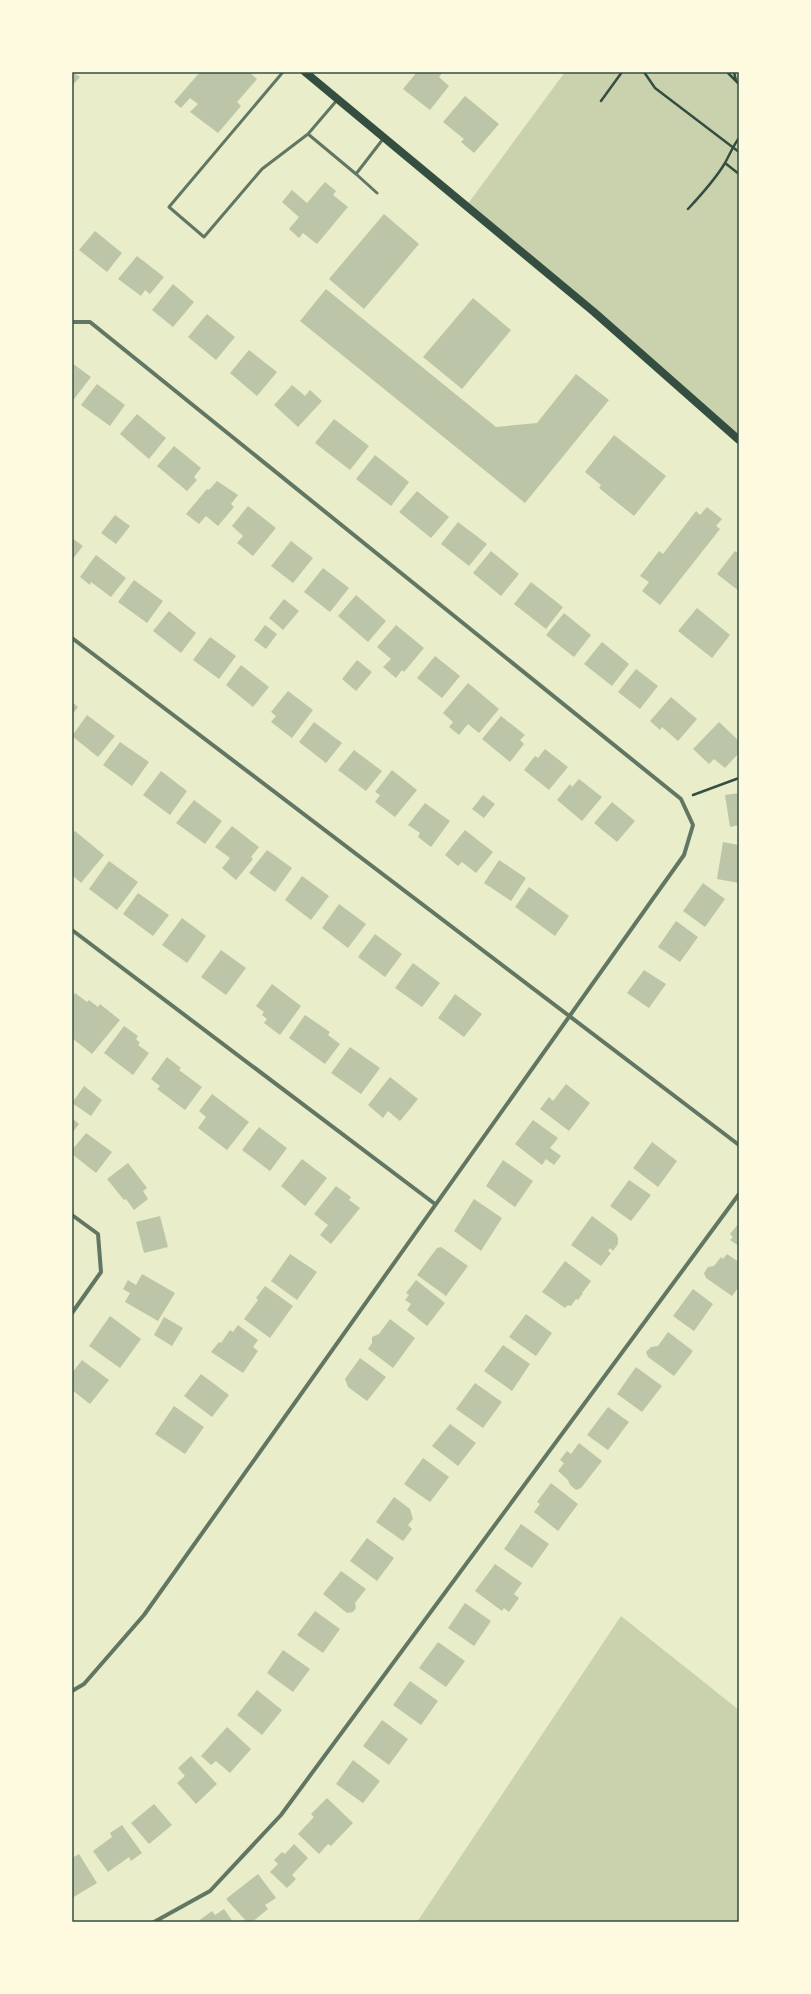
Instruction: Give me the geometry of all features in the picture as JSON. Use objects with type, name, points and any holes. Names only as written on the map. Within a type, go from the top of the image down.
[{"type":"main road","points":[[305,72],[594,312],[739,440]]},
{"type":"street","points":[[72,322],[90,322],[681,799],[693,825],[684,855],[144,1615],[84,1684],[72,1691]]},
{"type":"street","points":[[72,638],[739,1145]]},
{"type":"street","points":[[72,930],[435,1204]]},
{"type":"street","points":[[154,1922],[210,1891],[281,1815],[739,1194]]},
{"type":"street","points":[[72,1215],[98,1234],[101,1272],[72,1313]]},
{"type":"lane","points":[[282,72],[169,208],[204,237],[262,169],[308,134],[338,99]]},
{"type":"lane","points":[[308,134],[377,193]]},
{"type":"lane","points":[[356,174],[384,138]]},
{"type":"path","points":[[601,101],[622,72]]},
{"type":"path","points":[[644,72],[655,88],[739,152]]},
{"type":"path","points":[[727,72],[738,82]]},
{"type":"path","points":[[734,72],[738,82]]},
{"type":"path","points":[[688,209],[725,163],[732,147],[739,138]]},
{"type":"path","points":[[725,163],[739,174]]},
{"type":"path","points":[[681,799],[739,778]]},
{"type":"green space","points":[[565,72],[739,72],[739,441],[467,205]]},
{"type":"green space","points":[[621,1616],[739,1710],[739,1922],[417,1922]]},
{"type":"building","points":[[72,72],[80,77],[72,86]]},
{"type":"building","points":[[200,72],[249,72],[257,79],[237,102],[241,106],[218,133],[190,112],[198,104],[190,98],[181,108],[174,102]]},
{"type":"building","points":[[417,72],[443,72],[439,77],[449,86],[430,110],[403,89]]},
{"type":"building","points":[[465,96],[499,124],[474,153],[461,142],[464,139],[443,122]]},
{"type":"building","points":[[325,182],[336,191],[333,195],[348,207],[317,244],[303,233],[299,238],[289,229],[299,217],[282,202],[292,190],[307,203]]},
{"type":"building","points":[[384,214],[419,244],[364,309],[329,279]]},
{"type":"building","points":[[95,231],[122,253],[107,272],[79,250]]},
{"type":"building","points":[[137,256],[164,277],[150,294],[145,290],[141,296],[118,279]]},
{"type":"building","points":[[173,284],[194,302],[173,327],[152,310]]},
{"type":"building","points":[[326,289],[496,427],[537,423],[576,374],[609,400],[525,503],[300,321]]},
{"type":"building","points":[[473,298],[511,330],[462,389],[423,357]]},
{"type":"building","points":[[207,314],[235,337],[216,360],[188,337]]},
{"type":"building","points":[[249,350],[277,372],[257,396],[230,373]]},
{"type":"building","points":[[72,363],[91,377],[74,399],[72,397]]},
{"type":"building","points":[[97,384],[125,405],[110,426],[81,405]]},
{"type":"building","points":[[292,385],[305,396],[310,390],[322,401],[298,427],[274,405]]},
{"type":"building","points":[[137,414],[166,438],[149,459],[120,434]]},
{"type":"building","points":[[334,419],[369,446],[350,470],[315,443]]},
{"type":"building","points":[[614,435],[666,476],[634,516],[599,488],[601,485],[585,472]]},
{"type":"building","points":[[174,446],[201,468],[194,477],[197,480],[187,491],[157,466]]},
{"type":"building","points":[[375,455],[409,482],[391,506],[356,479]]},
{"type":"building","points":[[217,481],[238,495],[231,504],[234,507],[218,526],[206,516],[199,524],[186,514],[207,489],[209,490]]},
{"type":"building","points":[[417,491],[449,517],[431,538],[399,512]]},
{"type":"building","points":[[248,506],[276,528],[253,556],[237,543],[243,536],[232,526]]},
{"type":"building","points":[[707,507],[722,519],[716,526],[720,529],[660,605],[642,591],[649,582],[640,576],[659,551],[663,554],[696,511],[700,515]]},
{"type":"building","points":[[115,515],[130,526],[116,544],[101,533]]},
{"type":"building","points":[[458,522],[487,544],[469,566],[441,544]]},
{"type":"building","points":[[72,538],[83,546],[72,560]]},
{"type":"building","points":[[291,541],[313,558],[293,583],[271,566]]},
{"type":"building","points":[[491,551],[519,574],[501,596],[473,573]]},
{"type":"building","points":[[735,551],[739,554],[739,591],[717,574]]},
{"type":"building","points":[[96,555],[126,578],[111,597],[91,582],[90,585],[80,577]]},
{"type":"building","points":[[323,568],[349,588],[330,612],[304,592]]},
{"type":"building","points":[[134,580],[163,601],[147,623],[118,602]]},
{"type":"building","points":[[531,582],[563,607],[546,629],[514,604]]},
{"type":"building","points":[[356,595],[386,621],[368,642],[338,616]]},
{"type":"building","points":[[284,599],[299,611],[283,630],[269,618]]},
{"type":"building","points":[[697,608],[730,635],[712,658],[678,631]]},
{"type":"building","points":[[169,611],[196,633],[181,653],[153,631]]},
{"type":"building","points":[[564,613],[591,635],[574,657],[546,635]]},
{"type":"building","points":[[265,625],[277,634],[266,649],[254,640]]},
{"type":"building","points":[[396,625],[424,648],[404,672],[402,670],[396,678],[383,667],[391,659],[377,647]]},
{"type":"building","points":[[210,637],[236,656],[219,679],[193,660]]},
{"type":"building","points":[[602,642],[629,664],[612,686],[584,664]]},
{"type":"building","points":[[435,656],[460,676],[442,698],[417,678]]},
{"type":"building","points":[[357,660],[372,672],[356,691],[342,679]]},
{"type":"building","points":[[241,665],[269,687],[253,707],[226,685]]},
{"type":"building","points":[[636,669],[658,686],[640,709],[618,692]]},
{"type":"building","points":[[468,683],[499,709],[479,733],[468,724],[459,735],[449,727],[453,722],[443,713]]},
{"type":"building","points":[[288,691],[313,710],[292,738],[271,722],[276,716],[271,712]]},
{"type":"building","points":[[671,697],[697,719],[678,741],[662,727],[660,730],[650,721]]},
{"type":"building","points":[[72,702],[78,707],[72,715]]},
{"type":"building","points":[[87,715],[115,736],[98,757],[72,736]]},
{"type":"building","points":[[501,716],[525,735],[520,740],[524,744],[510,762],[482,739]]},
{"type":"building","points":[[314,722],[342,743],[326,763],[299,742]]},
{"type":"building","points":[[719,722],[739,741],[739,753],[725,768],[714,759],[709,764],[693,749]]},
{"type":"building","points":[[120,742],[149,762],[132,786],[103,765]]},
{"type":"building","points":[[545,749],[568,767],[549,790],[524,770],[535,756],[538,758]]},
{"type":"building","points":[[354,750],[382,771],[366,791],[338,770]]},
{"type":"building","points":[[392,770],[417,790],[395,817],[375,802],[380,795],[375,792]]},
{"type":"building","points":[[161,771],[187,791],[170,815],[143,795]]},
{"type":"building","points":[[579,779],[602,797],[582,821],[557,800],[570,784],[572,787]]},
{"type":"building","points":[[739,793],[739,825],[730,827],[725,795]]},
{"type":"building","points":[[483,795],[495,804],[484,818],[472,809]]},
{"type":"building","points":[[194,800],[222,821],[205,844],[176,823]]},
{"type":"building","points":[[612,802],[635,821],[617,842],[594,823]]},
{"type":"building","points":[[425,803],[450,821],[431,847],[418,837],[420,833],[408,825]]},
{"type":"building","points":[[232,826],[259,847],[251,857],[253,859],[236,880],[222,868],[230,858],[215,847]]},
{"type":"building","points":[[465,830],[493,852],[476,873],[462,862],[458,866],[445,855]]},
{"type":"building","points":[[75,831],[104,855],[81,883],[72,875],[72,834]]},
{"type":"building","points":[[723,842],[739,845],[739,883],[717,879]]},
{"type":"building","points":[[267,850],[292,868],[275,892],[249,873]]},
{"type":"building","points":[[499,860],[526,878],[511,901],[484,883]]},
{"type":"building","points":[[109,861],[138,882],[117,910],[89,889]]},
{"type":"building","points":[[302,876],[329,896],[311,920],[285,900]]},
{"type":"building","points":[[703,883],[725,899],[705,927],[683,911]]},
{"type":"building","points":[[529,887],[569,916],[555,936],[515,907]]},
{"type":"building","points":[[138,893],[169,915],[153,936],[123,914]]},
{"type":"building","points":[[339,904],[366,924],[348,948],[322,928]]},
{"type":"building","points":[[182,918],[206,936],[187,963],[162,945]]},
{"type":"building","points":[[676,921],[698,937],[680,962],[658,947]]},
{"type":"building","points":[[375,934],[402,954],[385,977],[358,957]]},
{"type":"building","points":[[221,950],[246,968],[226,995],[201,977]]},
{"type":"building","points":[[413,963],[440,983],[422,1007],[395,988]]},
{"type":"building","points":[[644,970],[666,984],[649,1008],[627,993]]},
{"type":"building","points":[[272,984],[301,1006],[280,1035],[264,1023],[267,1019],[262,1015],[264,1012],[256,1006]]},
{"type":"building","points":[[75,993],[87,1002],[89,1000],[98,1007],[100,1004],[120,1020],[92,1054],[72,1038],[72,997]]},
{"type":"building","points":[[455,994],[482,1014],[464,1037],[438,1018]]},
{"type":"building","points":[[305,1015],[330,1032],[328,1035],[340,1044],[325,1064],[289,1038]]},
{"type":"building","points":[[124,1026],[138,1036],[136,1039],[140,1043],[138,1045],[149,1053],[133,1075],[104,1053]]},
{"type":"building","points":[[350,1047],[380,1068],[361,1094],[331,1073]]},
{"type":"building","points":[[167,1057],[181,1068],[179,1070],[202,1087],[185,1110],[157,1089],[160,1086],[151,1079]]},
{"type":"building","points":[[390,1077],[418,1099],[400,1121],[388,1111],[383,1118],[368,1105]]},
{"type":"building","points":[[566,1084],[590,1103],[569,1131],[540,1109],[549,1097],[553,1101]]},
{"type":"building","points":[[84,1086],[102,1100],[91,1116],[72,1103]]},
{"type":"building","points":[[212,1094],[249,1122],[227,1150],[198,1128],[206,1117],[199,1111]]},
{"type":"building","points":[[72,1118],[79,1124],[72,1133]]},
{"type":"building","points":[[533,1120],[558,1138],[550,1148],[561,1156],[554,1165],[546,1159],[542,1165],[515,1144]]},
{"type":"building","points":[[259,1127],[287,1148],[270,1171],[242,1150]]},
{"type":"building","points":[[86,1133],[112,1152],[96,1173],[72,1154],[72,1150]]},
{"type":"building","points":[[652,1142],[677,1161],[658,1187],[633,1168]]},
{"type":"building","points":[[302,1159],[327,1178],[305,1206],[281,1186]]},
{"type":"building","points":[[503,1160],[533,1181],[515,1207],[486,1186]]},
{"type":"building","points":[[128,1163],[147,1188],[143,1191],[148,1199],[134,1210],[107,1179]]},
{"type":"building","points":[[629,1180],[651,1195],[631,1221],[610,1206]]},
{"type":"building","points":[[336,1186],[351,1197],[349,1200],[360,1208],[331,1244],[320,1235],[328,1225],[314,1214]]},
{"type":"building","points":[[474,1199],[502,1218],[481,1251],[454,1231]]},
{"type":"building","points":[[160,1216],[168,1247],[144,1253],[136,1222]]},
{"type":"building","points":[[592,1216],[616,1234],[618,1238],[618,1244],[613,1251],[610,1248],[608,1251],[611,1253],[601,1266],[571,1245]]},
{"type":"building","points":[[739,1223],[739,1246],[730,1240],[733,1237],[730,1234]]},
{"type":"building","points":[[441,1247],[468,1266],[446,1296],[417,1275],[437,1248]]},
{"type":"building","points":[[290,1254],[317,1272],[297,1300],[271,1281]]},
{"type":"building","points":[[727,1254],[739,1262],[739,1287],[732,1296],[706,1278],[704,1273],[708,1267],[714,1266],[721,1257],[723,1259]]},
{"type":"building","points":[[565,1261],[591,1281],[583,1292],[581,1291],[583,1293],[578,1300],[576,1299],[571,1306],[568,1305],[565,1308],[542,1292]]},
{"type":"building","points":[[142,1274],[175,1293],[158,1321],[125,1302],[130,1293],[123,1289],[128,1280],[136,1285]]},
{"type":"building","points":[[416,1280],[445,1303],[427,1326],[407,1310],[411,1304],[405,1300],[409,1295],[406,1293]]},
{"type":"building","points":[[265,1286],[293,1306],[270,1338],[244,1319],[258,1300],[256,1298]]},
{"type":"building","points":[[693,1289],[713,1304],[694,1331],[673,1316]]},
{"type":"building","points":[[526,1314],[552,1333],[536,1356],[509,1337]]},
{"type":"building","points":[[110,1316],[141,1339],[120,1368],[89,1346]]},
{"type":"building","points":[[164,1317],[183,1328],[172,1346],[154,1335]]},
{"type":"building","points":[[390,1319],[415,1338],[393,1368],[368,1349],[372,1343],[372,1337],[379,1334]]},
{"type":"building","points":[[238,1325],[258,1340],[253,1347],[258,1351],[243,1373],[211,1352],[219,1342],[221,1343],[230,1330],[233,1332]]},
{"type":"building","points":[[668,1332],[693,1351],[674,1376],[648,1357],[646,1352],[651,1347],[658,1346]]},
{"type":"building","points":[[503,1345],[530,1364],[512,1391],[484,1371]]},
{"type":"building","points":[[360,1358],[386,1377],[367,1401],[348,1387],[345,1379]]},
{"type":"building","points":[[82,1360],[109,1380],[90,1404],[72,1390],[72,1373]]},
{"type":"building","points":[[636,1367],[662,1386],[642,1412],[617,1394]]},
{"type":"building","points":[[201,1374],[229,1395],[212,1417],[184,1396]]},
{"type":"building","points":[[475,1383],[502,1402],[483,1428],[456,1409]]},
{"type":"building","points":[[174,1406],[204,1427],[185,1454],[155,1434]]},
{"type":"building","points":[[608,1407],[629,1422],[608,1450],[587,1435]]},
{"type":"building","points":[[450,1424],[476,1443],[458,1466],[432,1446]]},
{"type":"building","points":[[579,1443],[602,1461],[581,1488],[576,1490],[558,1471],[564,1463],[560,1460],[567,1451],[571,1454]]},
{"type":"building","points":[[423,1458],[449,1477],[430,1502],[404,1484]]},
{"type":"building","points":[[551,1483],[578,1504],[558,1531],[534,1512],[540,1504],[537,1502]]},
{"type":"building","points":[[394,1497],[410,1509],[413,1519],[408,1525],[412,1529],[403,1541],[376,1522]]},
{"type":"building","points":[[521,1524],[549,1544],[532,1568],[504,1549]]},
{"type":"building","points":[[367,1538],[394,1558],[377,1581],[350,1561]]},
{"type":"building","points":[[495,1564],[522,1583],[514,1594],[519,1598],[509,1612],[504,1608],[502,1611],[475,1591]]},
{"type":"building","points":[[341,1571],[366,1589],[355,1603],[356,1608],[353,1612],[347,1613],[323,1594]]},
{"type":"building","points":[[465,1603],[491,1621],[474,1646],[448,1628]]},
{"type":"building","points":[[315,1611],[340,1629],[323,1653],[297,1635]]},
{"type":"building","points":[[438,1642],[465,1661],[446,1687],[419,1668]]},
{"type":"building","points":[[283,1650],[310,1669],[293,1692],[267,1673]]},
{"type":"building","points":[[410,1681],[438,1701],[421,1725],[393,1705]]},
{"type":"building","points":[[257,1690],[282,1710],[262,1735],[237,1715]]},
{"type":"building","points":[[382,1720],[408,1739],[389,1765],[363,1746]]},
{"type":"building","points":[[227,1727],[251,1749],[230,1773],[216,1761],[211,1765],[201,1756]]},
{"type":"building","points":[[191,1756],[217,1784],[196,1804],[177,1783],[185,1776],[178,1768]]},
{"type":"building","points":[[353,1760],[380,1781],[363,1803],[336,1784]]},
{"type":"building","points":[[327,1798],[353,1823],[331,1846],[328,1844],[319,1854],[298,1834],[314,1817],[311,1814]]},
{"type":"building","points":[[154,1804],[172,1825],[149,1844],[131,1823]]},
{"type":"building","points":[[122,1825],[142,1853],[131,1861],[129,1857],[108,1872],[93,1851],[112,1837],[110,1833]]},
{"type":"building","points":[[294,1844],[308,1858],[292,1875],[296,1879],[287,1888],[270,1872],[278,1864],[274,1860],[282,1852],[285,1854]]},
{"type":"building","points":[[79,1854],[97,1883],[72,1898],[72,1858]]},
{"type":"building","points":[[258,1874],[276,1898],[265,1905],[268,1909],[252,1922],[247,1922],[226,1899]]},
{"type":"building","points":[[224,1909],[233,1922],[197,1922],[212,1911],[215,1915]]}]
